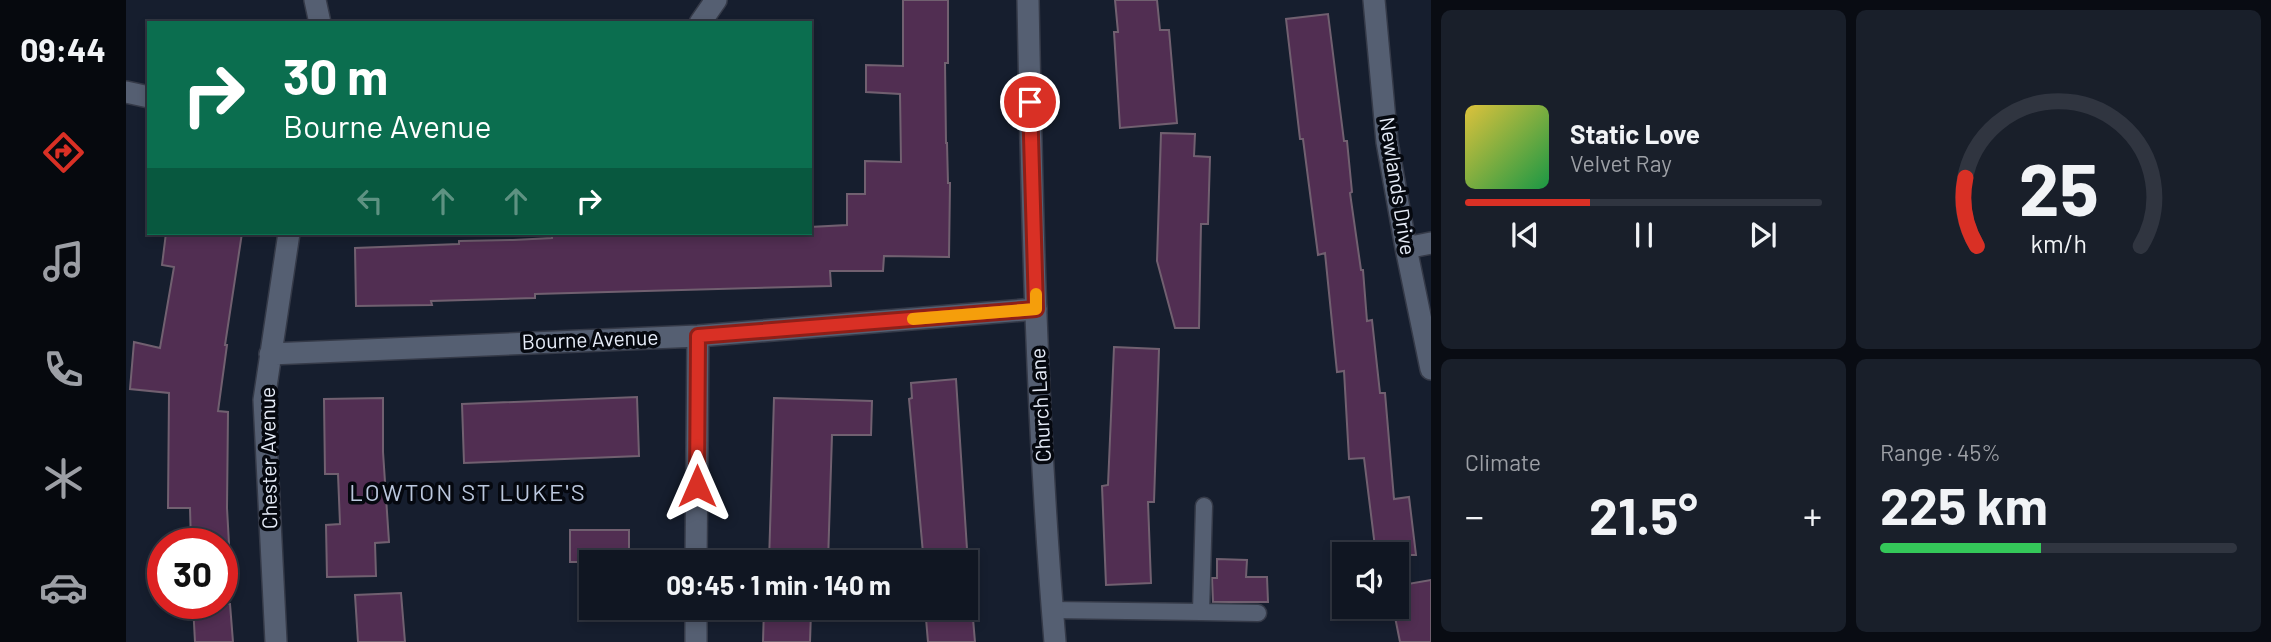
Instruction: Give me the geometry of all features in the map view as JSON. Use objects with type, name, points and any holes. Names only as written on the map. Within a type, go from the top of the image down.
[{"type":"street","points":[[315,0],[320,21]]},
{"type":"street","points":[[701,21],[716,0]]},
{"type":"street","name":"Church Lane","points":[[1028,0],[1036,309],[1055,642]]},
{"type":"street","name":"Newlands Drive","points":[[1374,0],[1387,142],[1431,369]]},
{"type":"street","points":[[126,92],[147,97]]},
{"type":"street","name":"Chester Avenue","points":[[276,642],[264,400],[289,235]]},
{"type":"street","points":[[1406,248],[1431,243]]},
{"type":"street","name":"Bourne Avenue","points":[[270,354],[698,336],[1036,309]]},
{"type":"street","points":[[696,550],[698,336]]},
{"type":"street","points":[[696,620],[696,642]]},
{"type":"lane","points":[[1201,612],[1204,506]]},
{"type":"lane","points":[[1052,610],[1258,613]]},
{"type":"building","points":[[903,0],[948,0],[948,63],[945,63],[946,143],[950,183],[949,257],[884,256],[883,271],[830,271],[831,286],[535,294],[535,298],[431,301],[432,305],[356,306],[355,248],[552,238],[552,235],[812,235],[812,227],[847,225],[847,194],[865,194],[865,161],[901,162],[900,94],[866,92],[866,65],[903,66]]},
{"type":"building","points":[[1115,0],[1157,0],[1160,30],[1169,30],[1177,123],[1120,128],[1114,32],[1118,32]]},
{"type":"building","points":[[1328,14],[1344,141],[1347,141],[1350,193],[1363,270],[1367,321],[1372,320],[1380,393],[1385,393],[1394,499],[1409,497],[1416,555],[1409,555],[1409,542],[1374,542],[1364,458],[1349,459],[1344,371],[1337,372],[1325,253],[1318,255],[1303,139],[1300,139],[1286,19]]},
{"type":"building","points":[[1161,133],[1195,134],[1194,156],[1210,157],[1208,224],[1201,224],[1199,328],[1175,328],[1157,261]]},
{"type":"building","points":[[166,235],[242,235],[218,411],[228,412],[228,528],[191,528],[190,508],[168,508],[169,393],[130,389],[134,342],[160,348],[174,267],[162,265]]},
{"type":"building","points":[[1114,347],[1159,349],[1154,502],[1148,502],[1151,583],[1106,585],[1102,486],[1108,485]]},
{"type":"building","points":[[956,379],[967,549],[923,550],[909,399],[912,398],[911,383]]},
{"type":"building","points":[[637,397],[639,456],[464,463],[462,404]]},
{"type":"building","points":[[383,398],[383,452],[389,542],[375,543],[376,576],[327,577],[326,525],[340,524],[338,474],[325,474],[324,399]]},
{"type":"building","points":[[774,398],[872,401],[871,435],[832,435],[828,550],[769,550]]},
{"type":"building","points":[[570,530],[629,530],[629,550],[579,550],[579,562],[570,562]]},
{"type":"building","points":[[1217,559],[1247,560],[1246,577],[1267,577],[1268,602],[1213,602],[1212,578],[1217,578]]},
{"type":"building","points":[[1431,580],[1431,642],[1400,642],[1395,619],[1409,619],[1409,584]]},
{"type":"building","points":[[401,593],[405,642],[358,642],[355,595]]},
{"type":"building","points":[[194,619],[231,619],[233,642],[195,642]]},
{"type":"building","points":[[764,620],[811,620],[810,642],[763,642]]},
{"type":"building","points":[[926,620],[973,620],[975,642],[928,642]]},
{"type":"slow traffic","points":[[913,319],[1036,309],[1036,294]]},
{"type":"district","name":"LOWTON ST LUKE'S","points":[[468,493]]},
{"type":"route","points":[[697,486],[698,336],[1036,309],[1030,102]]}]
